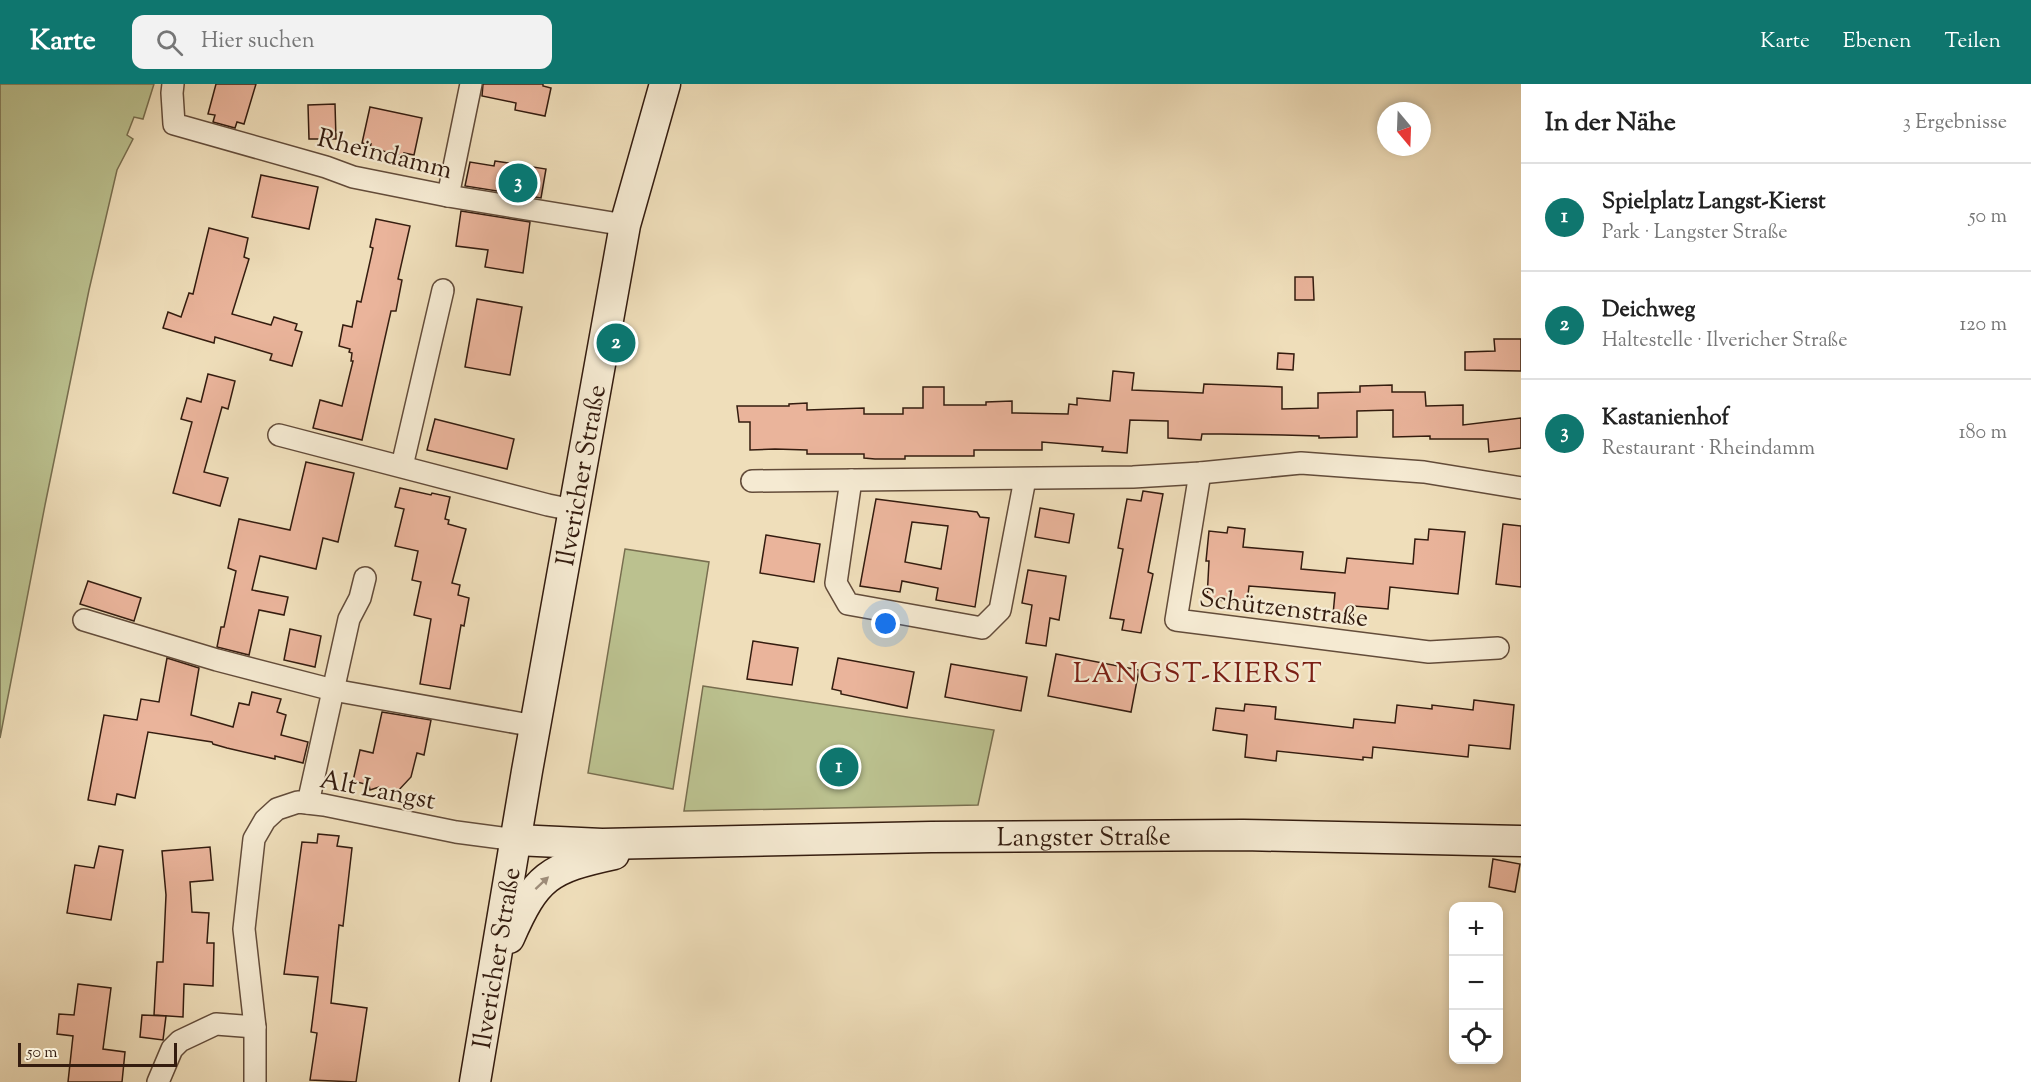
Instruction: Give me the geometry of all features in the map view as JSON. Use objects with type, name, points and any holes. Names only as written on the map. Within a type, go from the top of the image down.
[{"type":"street","name":"Rheindamm","points":[[173,84],[174,124],[326,167],[353,177],[448,196],[626,225]]},
{"type":"street","points":[[448,196],[471,84]]},
{"type":"street","name":"Ilvericher Straße","points":[[475,1082],[573,510],[626,225],[665,84]]},
{"type":"street","points":[[402,466],[443,290]]},
{"type":"street","points":[[279,435],[573,510]]},
{"type":"street","points":[[752,481],[1133,477],[1301,463],[1424,472],[1521,488]]},
{"type":"street","name":"Schützenstraße","points":[[1200,473],[1176,620],[1429,652],[1498,648]]},
{"type":"street","points":[[851,480],[836,583],[848,604],[982,628],[1000,610],[1025,479]]},
{"type":"street","points":[[308,803],[349,619],[360,598],[365,578]]},
{"type":"street","points":[[84,620],[217,660],[333,690],[535,726]]},
{"type":"street","name":"Alt Langst","points":[[255,1082],[255,1028],[244,928],[254,839],[265,820],[277,809],[298,802],[324,805],[456,832],[516,840]]},
{"type":"street","name":"Langster Straße","points":[[516,840],[549,843],[648,843],[931,837],[1231,835],[1477,838],[1521,841]]},
{"type":"street","name":"Langster Straße","points":[[495,971],[532,892],[546,878],[561,868],[620,853],[648,843]]},
{"type":"street","points":[[158,1082],[172,1049],[180,1041],[216,1024],[255,1028]]},
{"type":"green space","points":[[0,84],[154,84],[143,119],[134,117],[127,135],[133,139],[117,170],[89,290],[0,738]]},
{"type":"green space","points":[[625,549],[709,562],[673,789],[588,773]]},
{"type":"green space","points":[[703,686],[994,730],[978,805],[684,811]]},
{"type":"building","points":[[216,84],[256,84],[244,124],[237,122],[235,128],[213,122],[215,115],[208,114]]},
{"type":"building","points":[[483,84],[543,84],[551,88],[545,116],[515,110],[516,103],[482,96]]},
{"type":"building","points":[[335,104],[336,139],[309,139],[308,105]]},
{"type":"building","points":[[370,107],[422,118],[414,155],[404,153],[404,156],[370,148],[371,144],[362,143]]},
{"type":"building","points":[[495,161],[546,169],[541,198],[465,186],[470,162],[494,166]]},
{"type":"building","points":[[261,175],[318,187],[309,229],[252,217]]},
{"type":"building","points":[[461,211],[530,222],[523,273],[485,267],[488,250],[456,246]]},
{"type":"building","points":[[376,219],[410,226],[398,279],[402,280],[396,311],[391,311],[362,440],[313,428],[320,400],[342,406],[353,361],[351,361],[350,349],[339,346],[343,325],[352,327],[357,301],[361,302],[373,248],[370,247]]},
{"type":"building","points":[[209,228],[248,238],[244,257],[249,259],[232,314],[271,325],[274,317],[297,324],[295,330],[302,332],[292,366],[270,360],[272,354],[215,337],[214,343],[163,328],[168,312],[181,317],[189,293],[193,294]]},
{"type":"building","points":[[1295,277],[1313,277],[1314,300],[1295,300]]},
{"type":"building","points":[[477,299],[522,307],[510,375],[465,367]]},
{"type":"building","points":[[1494,339],[1521,339],[1521,371],[1465,370],[1465,352],[1495,351]]},
{"type":"building","points":[[1278,353],[1294,354],[1293,370],[1277,369]]},
{"type":"building","points":[[1113,371],[1134,373],[1132,390],[1203,393],[1204,384],[1282,387],[1282,409],[1318,408],[1318,393],[1360,392],[1360,386],[1392,385],[1392,392],[1425,392],[1426,406],[1463,405],[1463,425],[1521,418],[1521,448],[1489,452],[1488,439],[1393,437],[1393,410],[1357,411],[1357,437],[1202,434],[1201,440],[1168,438],[1168,421],[1130,420],[1127,453],[1102,451],[1103,447],[1042,442],[1042,450],[974,450],[974,456],[905,456],[905,459],[875,459],[864,458],[864,454],[807,454],[807,450],[750,450],[750,422],[739,422],[737,406],[789,406],[789,404],[807,403],[807,410],[864,408],[864,414],[903,414],[903,408],[923,408],[923,387],[944,387],[944,405],[986,405],[986,402],[1012,401],[1012,413],[1068,414],[1069,404],[1077,405],[1077,398],[1110,401]]},
{"type":"building","points":[[208,374],[235,381],[228,409],[222,407],[204,472],[228,478],[220,506],[173,493],[192,422],[181,419],[187,398],[201,402]]},
{"type":"building","points":[[435,419],[514,439],[507,469],[427,450]]},
{"type":"building","points":[[306,462],[354,473],[338,542],[323,538],[316,569],[260,556],[252,590],[288,597],[284,615],[259,610],[249,655],[217,647],[221,627],[224,627],[236,571],[228,568],[239,519],[290,530]]},
{"type":"building","points":[[400,488],[450,497],[445,519],[449,520],[448,524],[466,529],[452,583],[460,585],[458,595],[469,598],[464,626],[461,625],[450,689],[420,684],[431,619],[414,615],[421,582],[412,580],[418,551],[395,546],[404,509],[395,507]]},
{"type":"building","points":[[1143,491],[1163,494],[1148,572],[1153,574],[1141,633],[1122,630],[1124,620],[1110,618],[1123,549],[1118,548],[1127,499],[1141,501]]},
{"type":"building","points":[[876,499],[977,512],[980,517],[989,518],[975,607],[936,600],[938,588],[902,581],[900,592],[860,586]],"holes":[[[912,522],[948,526],[941,569],[905,562]]]},
{"type":"building","points":[[1040,508],[1074,514],[1069,543],[1035,537]]},
{"type":"building","points":[[1503,524],[1521,526],[1521,587],[1496,584]]},
{"type":"building","points":[[1228,527],[1245,529],[1243,547],[1303,552],[1301,569],[1345,573],[1347,558],[1413,564],[1415,539],[1428,540],[1429,529],[1465,532],[1458,594],[1390,587],[1388,609],[1354,606],[1353,617],[1333,615],[1335,593],[1249,586],[1247,603],[1207,599],[1209,561],[1206,561],[1209,531],[1227,533]]},
{"type":"building","points":[[766,535],[820,544],[814,582],[760,573]]},
{"type":"building","points":[[1028,570],[1066,576],[1059,620],[1050,618],[1046,646],[1026,643],[1032,605],[1022,603]]},
{"type":"building","points":[[88,581],[141,598],[134,621],[80,604]]},
{"type":"building","points":[[290,629],[321,636],[315,667],[284,660]]},
{"type":"building","points":[[753,641],[798,648],[792,685],[747,679]]},
{"type":"building","points":[[1056,654],[1139,670],[1131,712],[1048,696]]},
{"type":"building","points":[[167,658],[199,668],[191,715],[233,727],[239,703],[249,705],[252,692],[281,699],[277,712],[286,715],[281,735],[308,742],[303,763],[227,748],[212,742],[148,732],[135,798],[117,794],[115,805],[88,800],[104,715],[137,720],[141,699],[159,702]]},
{"type":"building","points":[[838,658],[914,672],[907,708],[841,694],[841,691],[832,689]]},
{"type":"building","points":[[951,664],[1027,677],[1021,711],[945,697]]},
{"type":"building","points":[[1474,700],[1514,705],[1510,749],[1469,745],[1468,757],[1373,747],[1372,758],[1363,757],[1363,760],[1277,751],[1276,761],[1245,757],[1247,735],[1213,730],[1216,708],[1244,711],[1245,704],[1276,707],[1275,719],[1353,728],[1354,719],[1395,723],[1397,705],[1432,709],[1432,705],[1473,710]]},
{"type":"building","points":[[382,712],[431,720],[424,755],[417,753],[411,777],[397,792],[379,787],[370,790],[369,785],[353,781],[360,750],[373,753]]},
{"type":"building","points":[[318,834],[339,836],[337,846],[352,848],[343,926],[339,925],[331,1003],[367,1008],[356,1082],[310,1080],[317,1033],[311,1032],[318,977],[284,974],[302,842],[317,843]]},
{"type":"building","points":[[99,846],[123,850],[111,920],[67,913],[75,865],[94,868]]},
{"type":"building","points":[[210,847],[213,880],[190,882],[192,912],[209,913],[207,943],[214,943],[213,986],[184,984],[183,1017],[154,1015],[157,962],[163,962],[166,895],[162,851]]},
{"type":"building","points":[[1493,859],[1520,864],[1515,892],[1489,887]]},
{"type":"building","points":[[78,984],[111,988],[103,1049],[125,1052],[122,1082],[68,1082],[73,1036],[57,1034],[59,1014],[74,1015]]},
{"type":"building","points":[[142,1015],[166,1016],[163,1040],[140,1037]]},
{"type":"place","name":"Kastanienhof","points":[[518,183]]},
{"type":"place","name":"Deichweg","points":[[616,343]]},
{"type":"place","name":"Spielplatz Langst-Kierst","points":[[839,767]]},
{"type":"district","name":"LANGST-KIERST","points":[[1198,672]]}]
